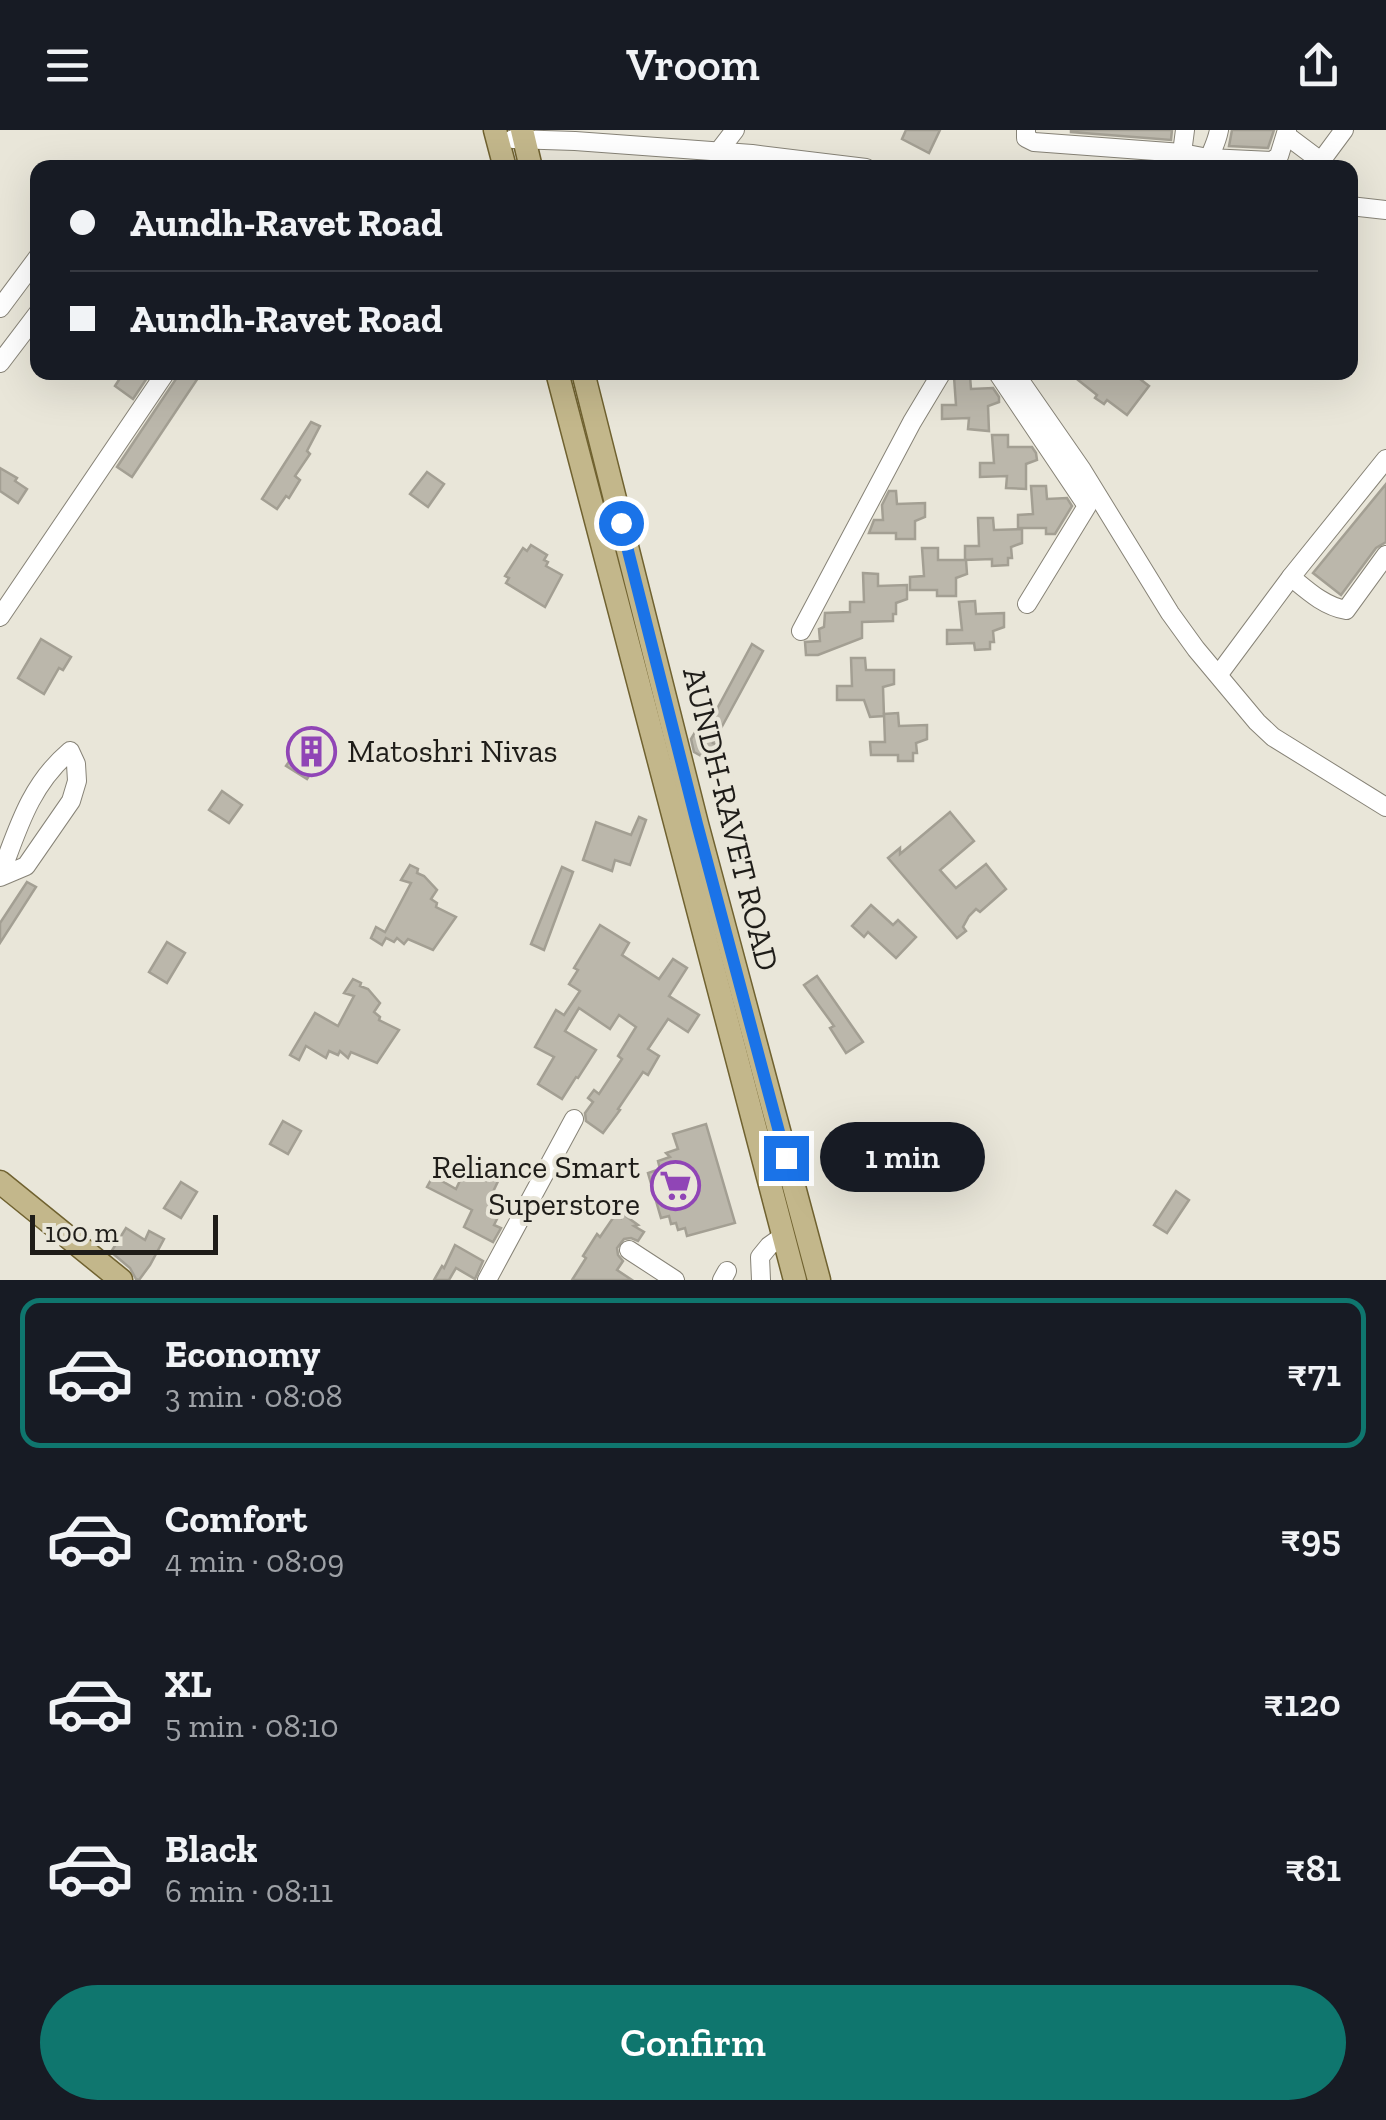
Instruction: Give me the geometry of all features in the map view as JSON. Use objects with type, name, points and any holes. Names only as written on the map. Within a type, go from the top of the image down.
[{"type":"main road","points":[[523,134],[529,160]]},
{"type":"main road","points":[[497,135],[502,160]]},
{"type":"main road","name":"AUNDH-RAVET ROAD","points":[[559,380],[795,1280]]},
{"type":"main road","name":"AUNDH-RAVET ROAD","points":[[585,380],[702,843],[819,1280]]},
{"type":"main road","points":[[0,1182],[121,1280]]},
{"type":"street","points":[[718,152],[735,130]]},
{"type":"street","points":[[1026,130],[1026,138],[1034,142],[1196,160],[1216,146],[1219,130]]},
{"type":"street","points":[[1185,130],[1196,160]]},
{"type":"street","points":[[1273,160],[1279,156],[1286,132],[1318,159],[1324,157],[1344,130]]},
{"type":"street","points":[[497,135],[523,134],[808,160]]},
{"type":"street","points":[[1358,207],[1386,210]]},
{"type":"street","points":[[0,308],[30,269]]},
{"type":"street","points":[[0,363],[30,323]]},
{"type":"street","points":[[0,617],[161,380]]},
{"type":"street","points":[[801,631],[937,380]]},
{"type":"street","points":[[1003,380],[1087,506],[1028,604]]},
{"type":"street","points":[[1020,380],[1082,470],[1170,613],[1257,722],[1273,737],[1386,807]]},
{"type":"street","points":[[1218,674],[1386,459]]},
{"type":"street","points":[[1291,578],[1333,608],[1346,610],[1386,555]]},
{"type":"street","points":[[70,751],[77,781],[71,801],[26,866],[0,876],[32,796],[51,767],[70,751]]},
{"type":"street","points":[[487,1280],[574,1119]]},
{"type":"street","points":[[761,1280],[760,1257],[768,1246],[784,1236]]},
{"type":"street","points":[[629,1250],[675,1280]]},
{"type":"building","points":[[906,130],[940,130],[929,153],[902,139]]},
{"type":"building","points":[[1071,130],[1172,130],[1171,140]]},
{"type":"building","points":[[1232,130],[1274,130],[1268,148],[1229,146]]},
{"type":"building","points":[[119,380],[146,380],[133,399],[115,386]]},
{"type":"building","points":[[175,380],[197,380],[132,477],[117,467]]},
{"type":"building","points":[[954,380],[970,380],[971,389],[993,388],[999,397],[999,402],[988,406],[989,431],[968,429],[969,418],[942,419],[942,405],[956,405]]},
{"type":"building","points":[[1078,380],[1141,380],[1149,386],[1127,415],[1107,400],[1104,404],[1095,398],[1097,395]]},
{"type":"building","points":[[311,422],[320,426],[307,451],[310,454],[295,476],[300,480],[277,509],[262,499]]},
{"type":"building","points":[[992,435],[1008,435],[1008,447],[1032,447],[1036,453],[1037,460],[1026,464],[1026,489],[1006,488],[1007,476],[980,477],[980,463],[994,463]]},
{"type":"building","points":[[0,468],[27,489],[18,503],[0,491]]},
{"type":"building","points":[[427,472],[444,484],[428,507],[410,494]]},
{"type":"building","points":[[1386,484],[1386,542],[1376,548],[1341,595],[1313,573]]},
{"type":"building","points":[[1031,486],[1046,486],[1047,499],[1067,498],[1072,506],[1055,534],[1046,534],[1046,528],[1018,528],[1018,515],[1033,514]]},
{"type":"building","points":[[889,491],[896,491],[897,504],[925,503],[925,517],[915,521],[915,539],[896,539],[896,533],[869,533],[874,520],[883,520],[882,505]]},
{"type":"building","points":[[978,518],[993,518],[994,530],[1022,529],[1022,543],[1011,547],[1008,565],[992,566],[992,559],[965,560],[965,546],[979,546]]},
{"type":"building","points":[[531,545],[547,555],[546,566],[562,575],[545,607],[506,583],[509,578],[505,576],[523,548],[527,551]]},
{"type":"building","points":[[922,548],[938,548],[938,560],[966,560],[967,574],[956,578],[956,596],[937,596],[937,590],[910,590],[910,577],[924,576]]},
{"type":"building","points":[[863,573],[878,574],[878,586],[907,585],[907,599],[896,603],[893,621],[862,622],[862,638],[818,655],[806,655],[805,642],[820,641],[819,629],[824,627],[825,613],[850,612],[850,602],[864,602]]},
{"type":"building","points":[[975,601],[976,614],[1004,613],[1004,627],[993,631],[990,649],[975,650],[974,643],[947,644],[947,630],[962,630],[959,602]]},
{"type":"building","points":[[41,639],[71,657],[63,670],[59,668],[44,694],[18,678]]},
{"type":"building","points":[[752,644],[763,651],[713,743],[718,745],[710,761],[694,752],[691,739],[697,729],[704,733]]},
{"type":"building","points":[[851,658],[865,658],[866,670],[894,670],[894,684],[883,687],[884,716],[870,717],[864,700],[837,700],[837,686],[852,686]]},
{"type":"building","points":[[898,713],[899,726],[927,725],[927,739],[916,743],[913,761],[898,761],[898,755],[871,755],[870,742],[885,742],[884,714]]},
{"type":"building","points":[[305,740],[324,752],[307,779],[286,766]]},
{"type":"building","points":[[222,791],[242,805],[229,823],[209,810]]},
{"type":"building","points":[[950,812],[974,841],[940,870],[956,888],[986,864],[1006,889],[980,912],[976,909],[969,916],[963,927],[966,931],[957,938],[888,858],[900,848],[900,854]]},
{"type":"building","points":[[639,817],[646,820],[630,865],[615,860],[612,871],[583,860],[596,822],[631,835]]},
{"type":"building","points":[[410,865],[437,890],[431,899],[436,907],[456,917],[433,950],[408,939],[404,944],[397,938],[394,942],[386,938],[382,945],[371,938],[376,927],[385,932],[411,883],[401,880]]},
{"type":"building","points":[[562,867],[573,872],[544,950],[531,944]]},
{"type":"building","points":[[27,882],[36,887],[0,943],[0,923]]},
{"type":"building","points":[[871,905],[893,925],[898,920],[916,937],[896,958],[868,932],[864,937],[852,926]]},
{"type":"building","points":[[600,925],[629,943],[622,955],[659,979],[673,959],[687,968],[669,996],[699,1015],[688,1032],[668,1019],[648,1049],[659,1056],[648,1075],[643,1072],[603,1133],[586,1121],[585,1113],[593,1102],[588,1098],[594,1090],[599,1094],[622,1059],[618,1056],[636,1027],[619,1015],[610,1029],[579,1008],[565,1031],[596,1050],[562,1099],[538,1084],[554,1057],[535,1047],[556,1010],[564,1015],[580,991],[569,984],[578,970],[574,968]]},
{"type":"building","points":[[167,942],[185,953],[167,983],[149,972]]},
{"type":"building","points":[[817,976],[863,1042],[846,1053],[830,1028],[834,1026],[804,985]]},
{"type":"building","points":[[353,979],[380,1003],[374,1012],[379,1020],[399,1030],[377,1063],[351,1052],[348,1058],[340,1051],[338,1055],[329,1051],[326,1058],[306,1046],[299,1060],[290,1055],[315,1013],[338,1026],[354,996],[344,993]]},
{"type":"building","points":[[283,1121],[301,1131],[288,1154],[270,1144]]},
{"type":"building","points":[[706,1124],[735,1223],[687,1236],[685,1228],[678,1230],[676,1223],[671,1224],[669,1216],[661,1218],[648,1173],[660,1169],[658,1161],[670,1157],[666,1153],[678,1149],[673,1134]]},
{"type":"building","points":[[464,1172],[486,1181],[490,1172],[500,1177],[492,1194],[506,1201],[494,1225],[501,1228],[493,1242],[464,1227],[472,1210],[427,1187],[433,1176],[456,1189]]},
{"type":"building","points":[[181,1182],[197,1192],[181,1218],[164,1208]]},
{"type":"building","points":[[1176,1191],[1189,1200],[1167,1233],[1154,1225]]},
{"type":"building","points":[[623,1214],[644,1232],[638,1241],[624,1239],[617,1248],[623,1261],[617,1270],[632,1280],[572,1280],[597,1234],[600,1237],[615,1215],[621,1218]]},
{"type":"building","points":[[126,1228],[145,1240],[149,1231],[164,1239],[139,1280],[111,1252]]},
{"type":"building","points":[[455,1245],[483,1261],[475,1279],[456,1268],[449,1280],[434,1280],[444,1268]]},
{"type":"place","name":"Matoshri Nivas","points":[[312,751]]},
{"type":"place","name":"Reliance Smart Superstore","points":[[675,1185]]},
{"type":"route","points":[[621,523],[786,1158]]}]
